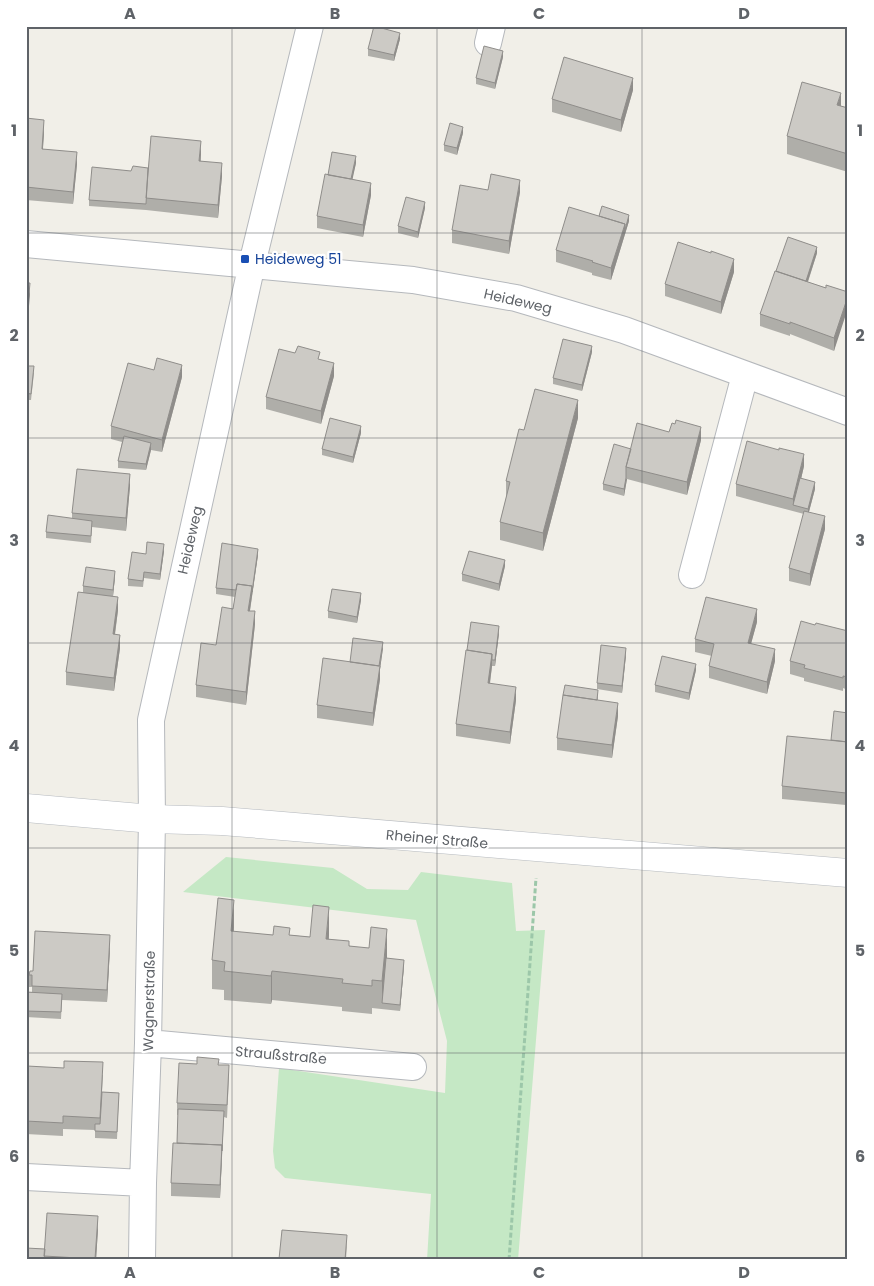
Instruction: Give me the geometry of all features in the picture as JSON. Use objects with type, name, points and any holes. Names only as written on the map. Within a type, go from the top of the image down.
[{"type":"main road","name":"Rheiner Straße","points":[[26,808],[152,820],[222,821],[848,873]]},
{"type":"street","name":"Heideweg","points":[[152,820],[150,720],[252,264],[310,26]]},
{"type":"street","name":"Heideweg","points":[[26,244],[413,280],[516,298],[624,330],[848,412]]},
{"type":"street","points":[[692,575],[745,375]]},
{"type":"street","name":"Wagnerstraße","points":[[142,1260],[152,820]]},
{"type":"street","name":"Straußstraße","points":[[148,1043],[413,1067]]},
{"type":"street","points":[[26,1177],[143,1183]]},
{"type":"path","points":[[509,1260],[539,847]]},
{"type":"green space","points":[[226,857],[333,868],[367,889],[408,890],[421,872],[512,883],[516,931],[545,930],[518,1260],[427,1260],[431,1194],[285,1178],[275,1168],[273,1151],[279,1068],[445,1093],[447,1041],[416,920],[183,892]]},
{"type":"building","points":[[374,26],[400,33],[394,55],[368,49]]},
{"type":"building","points":[[484,46],[503,51],[495,83],[476,78]]},
{"type":"building","points":[[564,57],[633,78],[621,120],[552,99]]},
{"type":"building","points":[[802,82],[841,93],[837,105],[848,108],[848,154],[787,136]]},
{"type":"building","points":[[26,118],[44,120],[42,149],[77,152],[73,192],[26,187]]},
{"type":"building","points":[[450,123],[463,127],[457,148],[444,145]]},
{"type":"building","points":[[151,136],[201,141],[199,161],[222,163],[218,205],[146,198]]},
{"type":"building","points":[[332,152],[356,156],[351,179],[328,175]]},
{"type":"building","points":[[133,166],[148,168],[146,204],[89,200],[92,167],[131,171]]},
{"type":"building","points":[[325,174],[371,183],[363,225],[317,216]]},
{"type":"building","points":[[491,174],[520,180],[509,241],[452,230],[460,185],[488,190]]},
{"type":"building","points":[[406,197],[425,202],[418,232],[398,226]]},
{"type":"building","points":[[602,206],[629,215],[625,230],[625,224],[599,216]]},
{"type":"building","points":[[569,207],[625,224],[611,268],[556,250]]},
{"type":"building","points":[[788,237],[817,247],[806,281],[776,271]]},
{"type":"building","points":[[678,242],[734,259],[721,302],[665,284]]},
{"type":"building","points":[[775,271],[826,288],[826,285],[848,292],[834,338],[790,322],[790,324],[760,314]]},
{"type":"building","points":[[26,283],[30,283],[26,326]]},
{"type":"building","points":[[563,339],[592,346],[582,385],[553,378]]},
{"type":"building","points":[[298,346],[320,352],[318,359],[334,363],[321,411],[266,397],[279,349],[295,353]]},
{"type":"building","points":[[157,358],[182,365],[162,440],[111,426],[128,363],[154,370]]},
{"type":"building","points":[[26,366],[34,366],[31,394],[26,393]]},
{"type":"building","points":[[535,389],[578,400],[543,533],[500,522],[510,482],[506,481],[519,429],[524,430]]},
{"type":"building","points":[[330,418],[361,426],[353,457],[322,449]]},
{"type":"building","points":[[676,420],[701,427],[687,482],[626,467],[637,423],[669,432],[672,423],[675,424]]},
{"type":"building","points":[[124,436],[151,443],[146,464],[118,461]]},
{"type":"building","points":[[747,441],[779,450],[779,448],[804,454],[793,499],[736,484]]},
{"type":"building","points":[[614,444],[631,449],[626,467],[624,489],[603,484]]},
{"type":"building","points":[[77,469],[130,474],[126,518],[72,513]]},
{"type":"building","points":[[800,478],[815,482],[808,509],[793,505]]},
{"type":"building","points":[[804,511],[825,516],[810,574],[789,568]]},
{"type":"building","points":[[48,515],[92,521],[91,536],[46,532]]},
{"type":"building","points":[[147,542],[164,544],[160,574],[144,572],[143,581],[128,579],[132,552],[146,554]]},
{"type":"building","points":[[222,543],[258,549],[252,592],[252,586],[237,584],[236,590],[216,588]]},
{"type":"building","points":[[469,551],[505,560],[499,584],[462,574]]},
{"type":"building","points":[[86,567],[115,571],[113,590],[83,586]]},
{"type":"building","points":[[237,584],[252,586],[248,611],[255,611],[246,692],[196,685],[201,643],[216,645],[222,607],[233,609]]},
{"type":"building","points":[[332,589],[361,593],[357,617],[328,611]]},
{"type":"building","points":[[78,592],[118,597],[113,634],[120,635],[114,678],[66,672]]},
{"type":"building","points":[[706,597],[757,609],[748,643],[775,649],[767,682],[709,666],[714,644],[695,639]]},
{"type":"building","points":[[801,621],[848,631],[848,677],[843,676],[843,678],[804,668],[805,665],[790,661]]},
{"type":"building","points":[[471,622],[499,626],[495,660],[492,660],[492,654],[467,650]]},
{"type":"building","points":[[353,638],[383,642],[379,666],[350,662]]},
{"type":"building","points":[[601,645],[626,648],[622,686],[597,683]]},
{"type":"building","points":[[466,650],[492,654],[488,683],[516,687],[510,732],[456,724]]},
{"type":"building","points":[[662,656],[696,664],[689,693],[655,685]]},
{"type":"building","points":[[323,658],[380,666],[373,713],[317,705]]},
{"type":"building","points":[[565,685],[598,690],[597,700],[563,695]]},
{"type":"building","points":[[563,695],[618,703],[612,745],[557,738]]},
{"type":"building","points":[[834,711],[848,713],[848,742],[831,740]]},
{"type":"building","points":[[787,736],[848,742],[846,793],[782,786]]},
{"type":"building","points":[[218,898],[234,900],[231,931],[273,935],[274,926],[290,928],[289,935],[310,937],[313,905],[329,907],[326,939],[349,941],[349,946],[369,948],[371,927],[387,929],[382,981],[372,980],[372,986],[342,983],[343,979],[272,971],[271,976],[224,971],[225,962],[212,960]]},
{"type":"building","points":[[35,931],[110,935],[107,990],[32,986],[32,975],[29,975],[30,971],[33,971]]},
{"type":"building","points":[[386,958],[404,960],[400,1005],[382,1003]]},
{"type":"building","points":[[26,992],[62,994],[61,1012],[26,1011]]},
{"type":"building","points":[[197,1057],[219,1059],[218,1065],[229,1065],[227,1105],[177,1103],[179,1063],[197,1064]]},
{"type":"building","points":[[64,1061],[103,1062],[100,1118],[63,1116],[63,1123],[26,1121],[27,1066],[64,1068]]},
{"type":"building","points":[[102,1092],[119,1093],[117,1132],[95,1131],[95,1124],[100,1124]]},
{"type":"building","points":[[178,1109],[224,1111],[222,1151],[222,1145],[177,1143]]},
{"type":"building","points":[[173,1143],[222,1145],[220,1185],[171,1183]]},
{"type":"building","points":[[47,1213],[98,1216],[95,1259],[44,1256]]},
{"type":"building","points":[[282,1230],[347,1235],[345,1260],[274,1260],[279,1259]]},
{"type":"building","points":[[26,1248],[45,1249],[44,1260],[26,1260]]},
{"type":"place","name":"Heideweg 51","points":[[245,259]]}]
